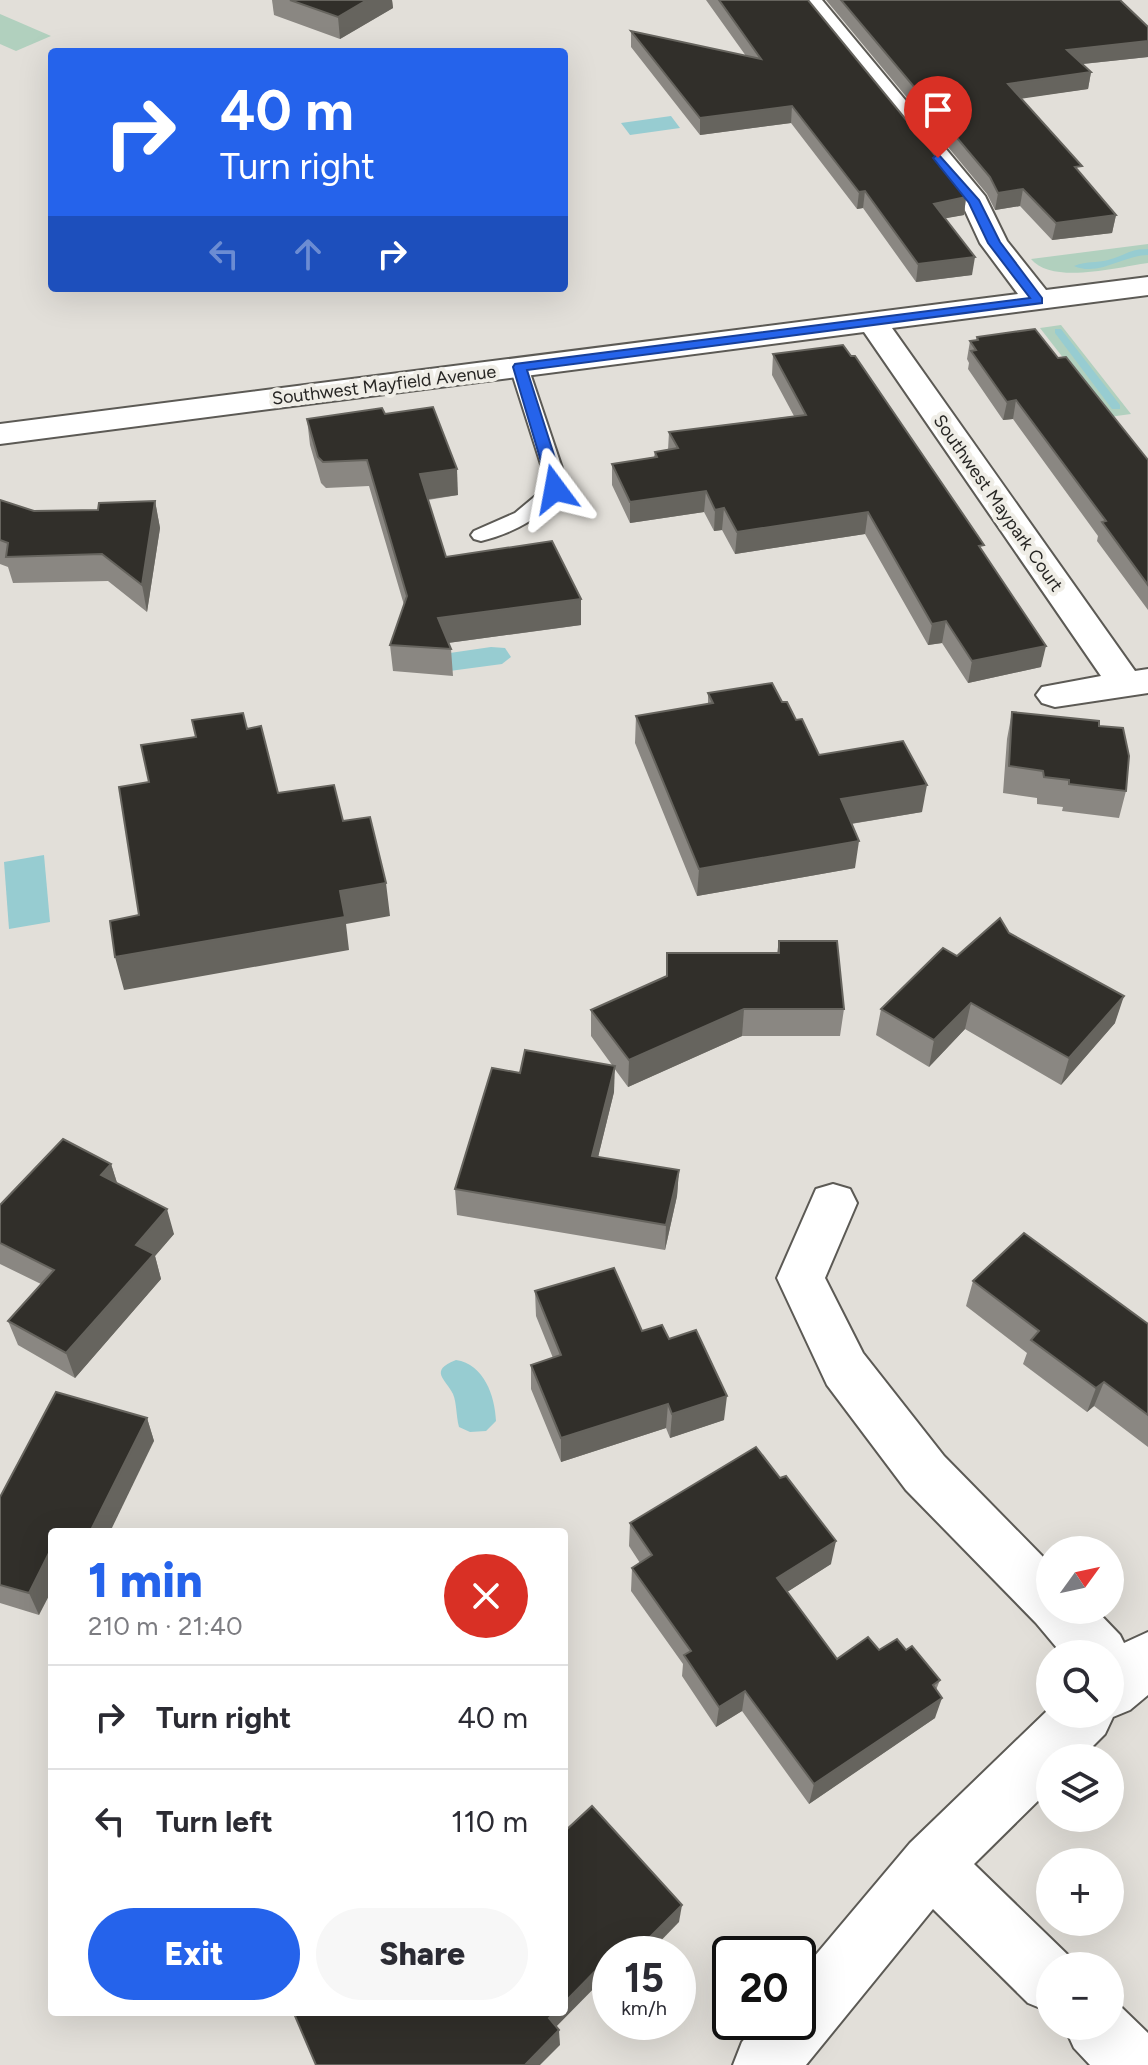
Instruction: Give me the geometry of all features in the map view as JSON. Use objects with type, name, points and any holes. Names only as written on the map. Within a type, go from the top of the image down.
[{"type":"street","points":[[809,0],[975,202],[994,243],[1038,300]]},
{"type":"street","name":"Southwest Mayfield Avenue","points":[[0,434],[1148,286]]},
{"type":"street","name":"Southwest Maypark Court","points":[[872,321],[1136,682],[1055,695]]},
{"type":"street","points":[[833,1203],[801,1278],[845,1369],[925,1473],[1036,1588]]},
{"type":"street","points":[[1070,1624],[1083,1640]]},
{"type":"street","points":[[765,2065],[931,1864],[1063,1728]]},
{"type":"street","points":[[931,1864],[1036,1967]]},
{"type":"street","points":[[1110,2040],[1135,2065]]},
{"type":"lane","points":[[481,535],[520,521],[540,507],[555,489],[555,477],[519,367]]},
{"type":"green space","points":[[0,14],[51,36],[16,51],[0,44]]},
{"type":"green space","points":[[1148,244],[1148,263],[1103,270],[1054,271],[1041,267],[1031,259]]},
{"type":"green space","points":[[1061,325],[1131,414],[1109,417],[1040,328]]},
{"type":"water","points":[[671,116],[680,128],[630,135],[621,123]]},
{"type":"water","points":[[491,647],[505,648],[511,657],[502,664],[442,672],[436,655]]},
{"type":"water","points":[[44,855],[50,922],[9,929],[4,862]]},
{"type":"water","points":[[456,1360],[481,1374],[490,1392],[496,1421],[486,1431],[470,1432],[459,1427],[454,1398],[441,1376],[443,1368]]},
{"type":"building","points":[[290,0],[367,0],[338,17]]},
{"type":"building","points":[[719,0],[808,0],[962,188],[966,197],[934,204],[975,257],[918,264],[865,191],[859,192],[792,106],[700,118],[631,31],[761,59]]},
{"type":"building","points":[[841,0],[1120,0],[1148,27],[1148,41],[1067,50],[1091,72],[1008,84],[1082,166],[1075,167],[1116,215],[1056,223],[1023,189],[998,193],[990,177]]},
{"type":"building","points":[[1035,329],[1058,358],[1066,357],[1148,460],[1148,585],[1102,522],[1106,521],[1016,400],[1007,402],[971,351],[976,350],[970,341],[978,340],[977,337]]},
{"type":"building","points":[[843,345],[851,356],[855,356],[984,545],[979,546],[1046,646],[972,661],[946,621],[932,624],[868,512],[737,532],[724,508],[715,510],[706,491],[630,502],[612,464],[657,457],[655,452],[678,448],[669,432],[806,415],[773,354]]},
{"type":"building","points":[[433,407],[457,469],[420,474],[446,557],[552,541],[581,599],[438,618],[451,649],[390,645],[407,596],[367,460],[323,462],[318,457],[307,419],[382,408],[385,414]]},
{"type":"building","points":[[0,500],[34,511],[98,510],[99,503],[155,501],[142,585],[102,554],[6,557],[8,543],[0,540]]},
{"type":"building","points":[[772,683],[796,720],[802,719],[819,755],[903,741],[927,785],[841,799],[859,841],[699,869],[636,716],[713,703],[708,693]]},
{"type":"building","points":[[1012,712],[1099,721],[1099,726],[1123,728],[1129,756],[1126,791],[1069,784],[1069,780],[1044,777],[1043,771],[1009,766]]},
{"type":"building","points":[[243,713],[247,729],[261,726],[278,793],[334,785],[343,821],[370,817],[386,883],[340,891],[345,917],[115,957],[110,921],[139,915],[119,787],[149,782],[141,745],[196,737],[192,720]]},
{"type":"building","points":[[1000,918],[1009,933],[1124,996],[1069,1058],[971,1003],[934,1040],[881,1009],[943,948],[957,956]]},
{"type":"building","points":[[779,941],[837,941],[844,1009],[744,1009],[629,1060],[591,1010],[667,976],[667,953],[779,953]]},
{"type":"building","points":[[525,1050],[615,1066],[592,1156],[679,1170],[666,1225],[455,1189],[492,1068],[520,1073]]},
{"type":"building","points":[[63,1139],[111,1164],[101,1175],[167,1209],[136,1245],[154,1254],[66,1353],[8,1321],[54,1270],[0,1243],[0,1205]]},
{"type":"building","points":[[1024,1233],[1148,1324],[1148,1415],[1104,1382],[1096,1388],[1031,1340],[1039,1331],[973,1281]]},
{"type":"building","points":[[614,1268],[642,1331],[662,1325],[669,1339],[696,1330],[727,1396],[672,1414],[668,1404],[561,1438],[531,1365],[561,1355],[535,1291]]},
{"type":"building","points":[[56,1392],[147,1418],[92,1528],[48,1528],[48,1555],[29,1593],[0,1585],[0,1497]]},
{"type":"building","points":[[756,1447],[780,1478],[786,1476],[836,1541],[777,1578],[837,1659],[868,1637],[879,1650],[897,1639],[906,1650],[912,1646],[940,1680],[933,1685],[942,1698],[814,1784],[745,1691],[719,1707],[684,1655],[691,1651],[632,1568],[652,1555],[630,1523]]},
{"type":"building","points":[[592,1806],[682,1905],[651,1936],[592,1936],[592,1974],[568,1999],[568,1828]]},
{"type":"building","points":[[295,2016],[551,2016],[549,2018],[559,2030],[525,2065],[316,2065]]},
{"type":"waterway","points":[[1079,266],[1111,263],[1134,252],[1148,252]]},
{"type":"waterway","points":[[1058,331],[1116,407]]},
{"type":"route","points":[[555,489],[555,477],[519,367],[1038,300],[994,243],[975,202],[938,158]]}]
